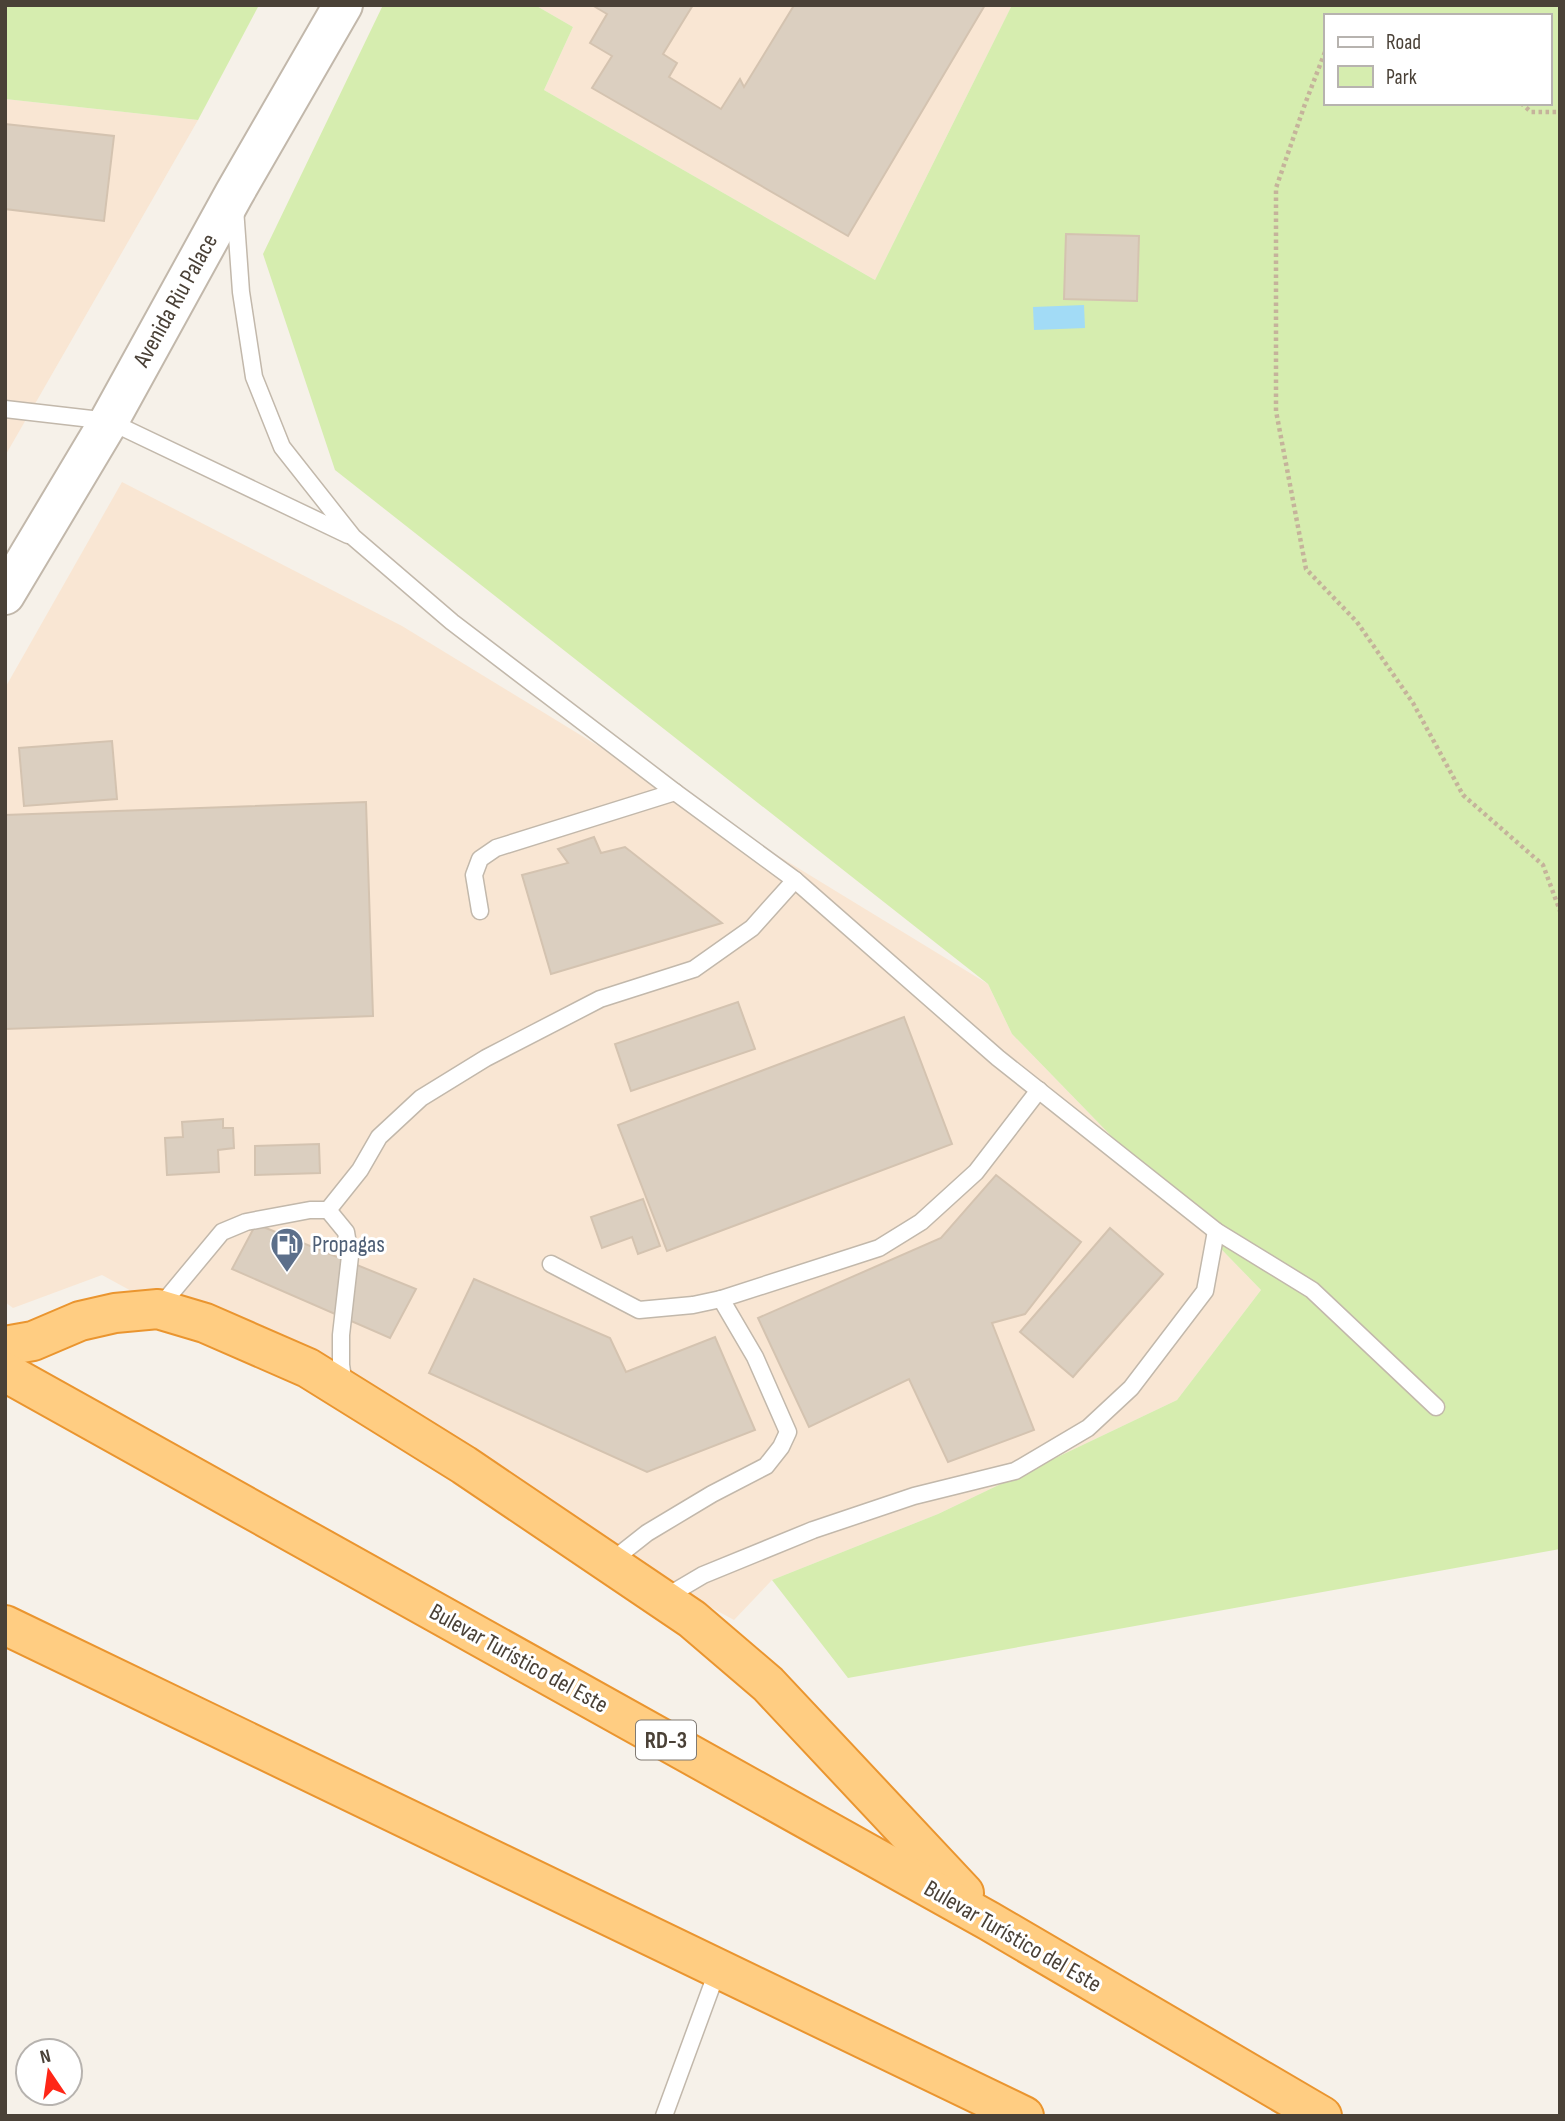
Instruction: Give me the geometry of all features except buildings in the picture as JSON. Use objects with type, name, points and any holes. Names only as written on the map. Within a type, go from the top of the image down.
[{"type":"highway","points":[[5,1346],[33,1341],[80,1321],[116,1312],[158,1309],[205,1323],[308,1368],[464,1465],[692,1619],[768,1684],[989,1921]]},
{"type":"highway","name":"Bulevar Turístico del Este","points":[[5,1372],[989,1921],[1322,2116]]},
{"type":"highway","points":[[5,1625],[1024,2116]]},
{"type":"street","name":"Avenida Riu Palace","points":[[5,595],[109,421],[233,194],[343,5]]},
{"type":"lane","points":[[233,194],[241,292],[254,377],[282,447],[353,537],[452,622],[795,880],[998,1058],[1216,1231],[1312,1290],[1436,1407]]},
{"type":"lane","points":[[5,409],[109,421],[353,537]]},
{"type":"lane","points":[[480,911],[474,875],[480,859],[496,848],[675,792]]},
{"type":"lane","points":[[328,1210],[360,1170],[379,1137],[421,1098],[486,1058],[600,999],[694,970],[752,928],[795,880]]},
{"type":"lane","points":[[551,1264],[639,1310],[693,1305],[721,1298],[879,1248],[921,1222],[976,1172],[1039,1090]]},
{"type":"lane","points":[[158,1309],[222,1232],[247,1222],[310,1210],[328,1210]]},
{"type":"lane","points":[[328,1210],[346,1232],[351,1256],[341,1335],[341,1365],[345,1391]]},
{"type":"lane","points":[[663,1599],[703,1575],[813,1530],[914,1496],[1015,1472],[1088,1428],[1131,1388],[1205,1292],[1216,1231]]},
{"type":"lane","points":[[609,1563],[647,1533],[766,1466],[781,1447],[788,1432],[755,1357],[721,1298]]},
{"type":"lane","points":[[664,2116],[718,1969]]},
{"type":"path","points":[[1324,54],[1276,188],[1276,411],[1306,569],[1357,622],[1371,642],[1413,703],[1463,795],[1543,865],[1560,911]]},
{"type":"path","points":[[1523,105],[1531,112],[1560,112]]},
{"type":"shaded area","points":[[535,5],[1012,5],[875,280],[544,90],[573,27]]},
{"type":"shaded area","points":[[5,99],[198,120],[5,456]]},
{"type":"shaded area","points":[[122,482],[402,626],[988,984],[1012,1034],[1261,1290],[1177,1400],[938,1514],[772,1580],[734,1620],[102,1275],[13,1308],[5,1302],[5,688]]},
{"type":"green space","points":[[5,5],[259,5],[198,120],[5,99]]},
{"type":"green space","points":[[383,5],[535,5],[573,27],[544,90],[875,280],[1012,5],[1560,5],[1560,1549],[848,1678],[772,1580],[938,1514],[1177,1400],[1261,1290],[1012,1034],[988,984],[335,470],[263,254]]},
{"type":"water","points":[[1084,305],[1085,328],[1034,330],[1033,307]]},
{"type":"place","name":"Propagas","points":[[287,1274]]}]
